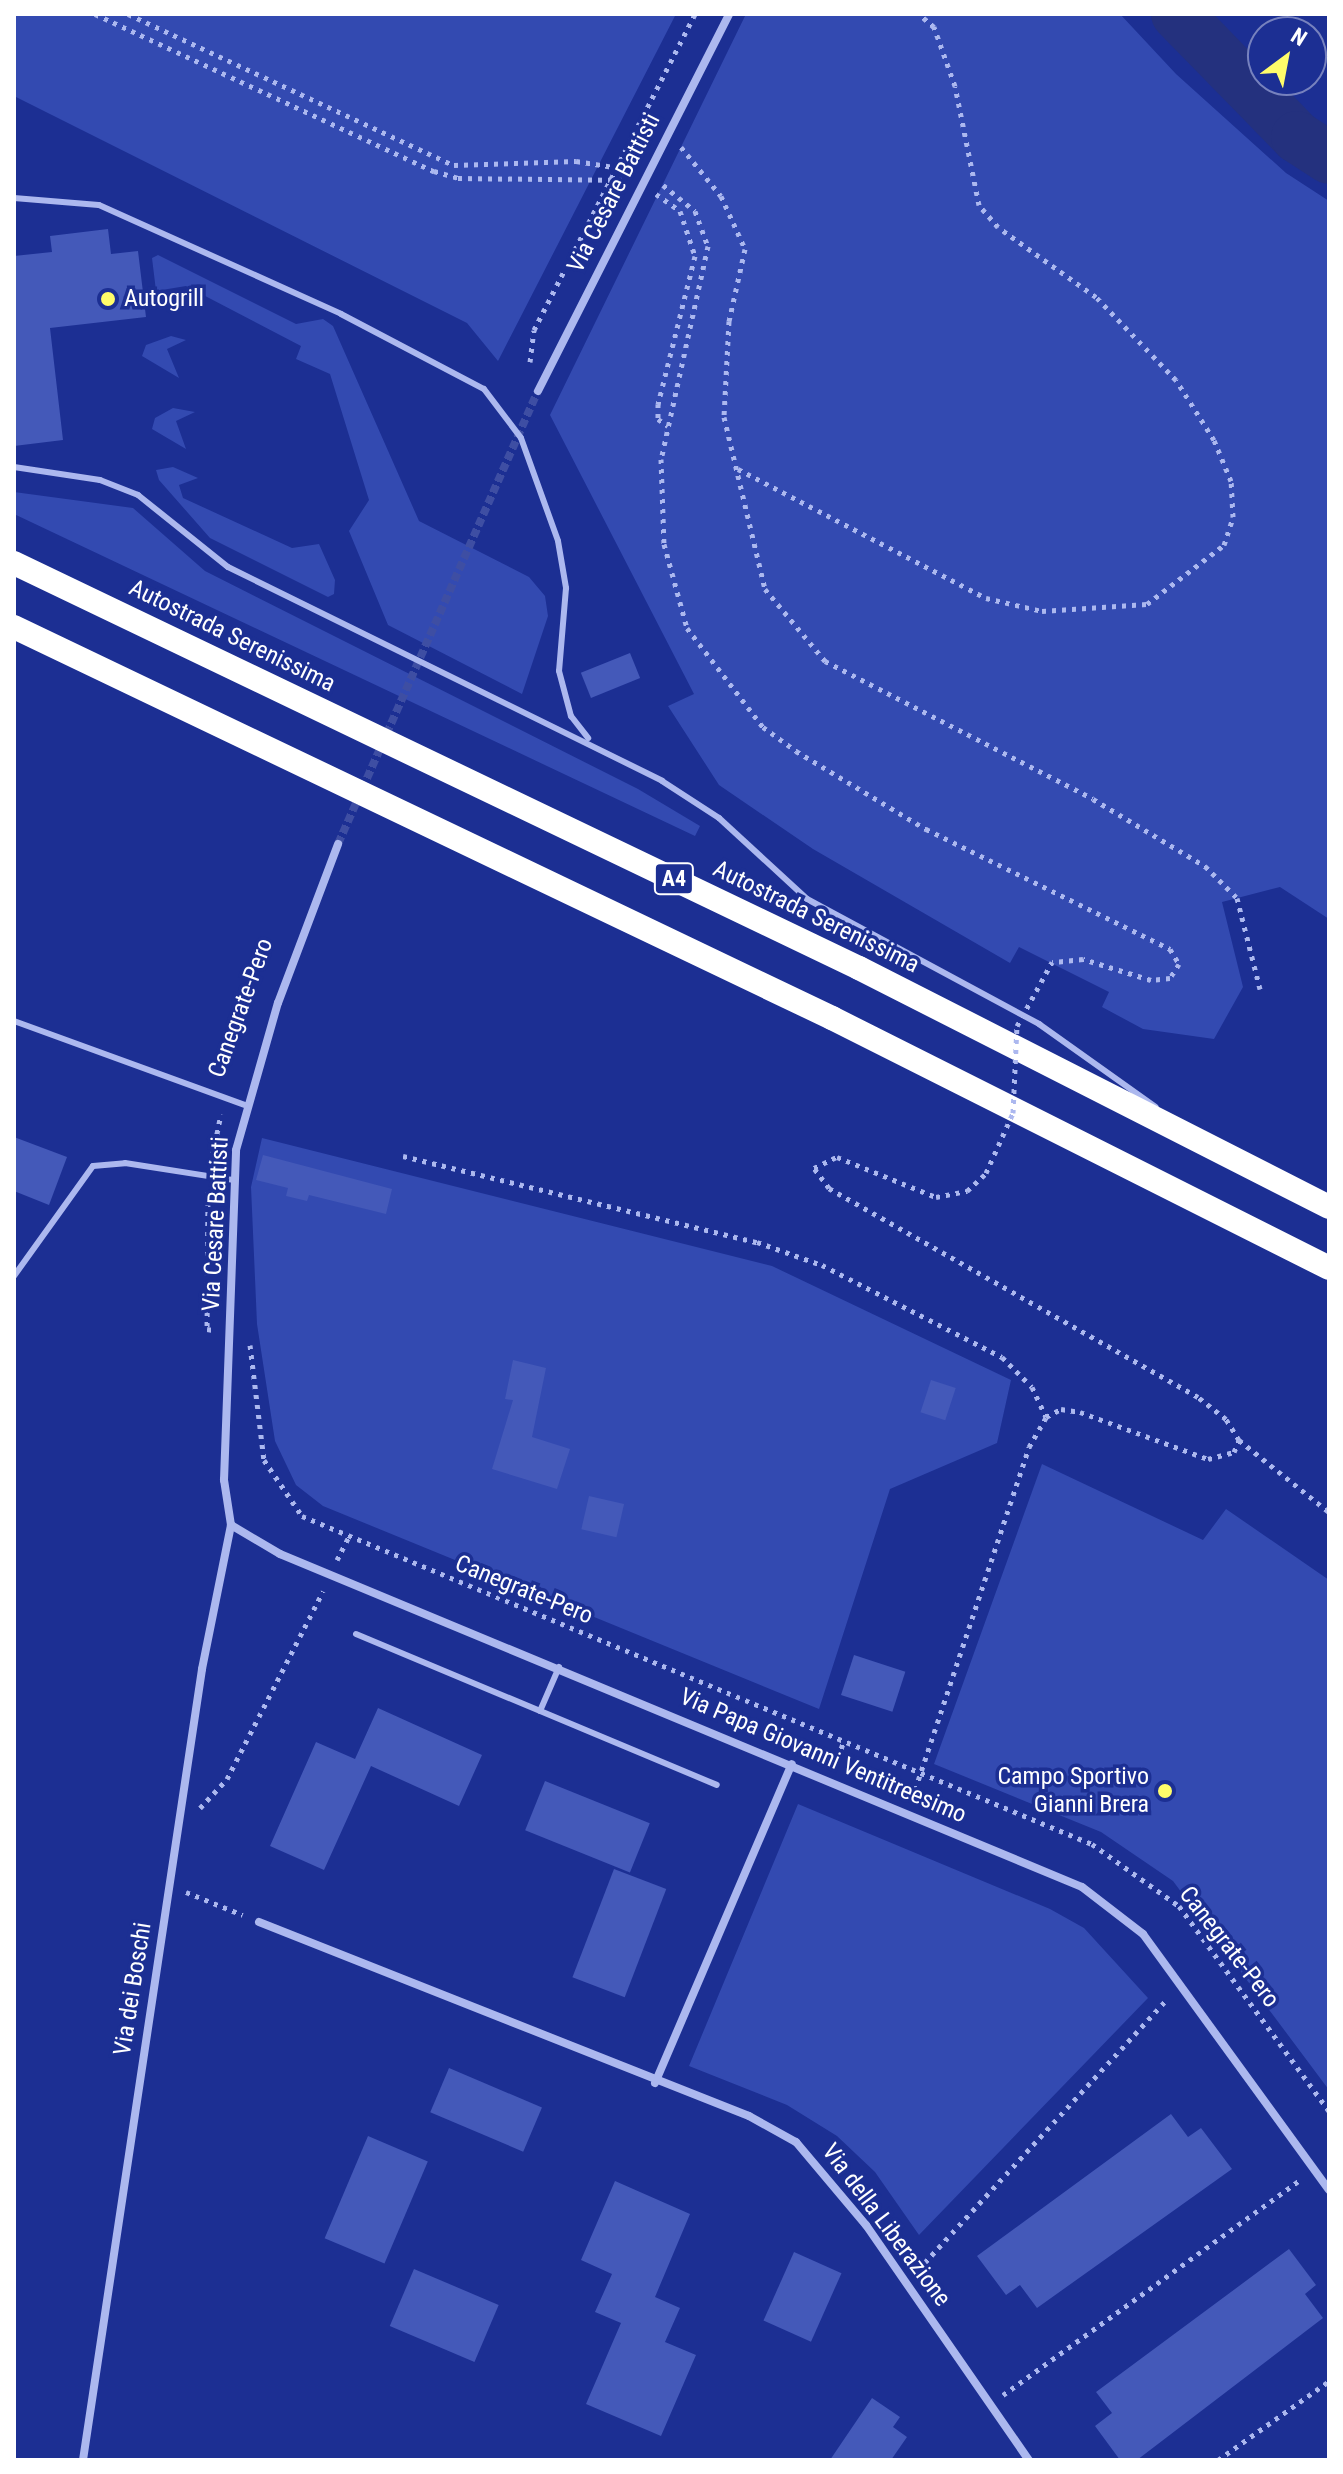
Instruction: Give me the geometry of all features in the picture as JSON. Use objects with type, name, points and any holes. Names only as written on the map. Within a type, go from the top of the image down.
[{"type":"highway","name":"Autostrada Serenissima","points":[[14,563],[830,954],[1329,1207]]},
{"type":"highway","name":"A4","points":[[14,627],[832,1018],[1329,1268]]},
{"type":"street","name":"Via Cesare Battisti","points":[[538,391],[729,14]]},
{"type":"street","name":"Via Cesare Battisti","points":[[231,1525],[224,1480],[233,1180],[245,1105],[338,844]]},
{"type":"street","name":"Via Papa Giovanni Ventitreesimo","points":[[231,1525],[280,1554],[908,1812],[1104,1900],[1143,1934],[1329,2190]]},
{"type":"street","name":"Via dei Boschi","points":[[83,2460],[202,1669],[231,1525]]},
{"type":"street","points":[[655,2083],[792,1764]]},
{"type":"street","name":"Via della Liberazione","points":[[259,1922],[655,2083],[749,2116],[796,2142],[906,2283],[1029,2460]]},
{"type":"lane","points":[[14,198],[99,205],[341,314],[484,389],[521,438],[558,541],[566,588],[558,650],[562,694],[590,741]]},
{"type":"lane","points":[[14,467],[100,480],[138,495],[228,567],[590,741],[719,818],[807,899],[1039,1024],[1208,1143]]},
{"type":"lane","points":[[14,1021],[245,1105]]},
{"type":"lane","points":[[14,1276],[93,1166],[125,1163],[233,1180]]},
{"type":"lane","points":[[356,1634],[717,1785]]},
{"type":"lane","points":[[540,1711],[559,1667]]},
{"type":"path","points":[[95,14],[434,171],[458,178],[611,175],[628,180]]},
{"type":"path","points":[[128,14],[454,165],[617,164],[631,170]]},
{"type":"path","points":[[529,374],[534,330],[695,14]]},
{"type":"path","points":[[738,469],[986,598],[1042,611],[1147,604],[1224,545],[1233,517],[1231,481],[1214,440],[1176,380],[1096,297],[998,227],[979,205],[955,86],[934,27],[919,14]]},
{"type":"path","points":[[668,130],[721,196],[745,249],[729,321],[724,417],[765,589],[825,661],[1093,799],[1205,866],[1237,898],[1260,989]]},
{"type":"path","points":[[661,184],[695,211],[708,246],[661,459],[664,544],[687,628],[763,727],[926,829],[1170,949],[1179,964],[1170,978],[1151,980],[1083,959],[1052,962],[1017,1026],[1013,1113],[986,1173],[967,1191],[936,1197],[837,1157],[814,1168],[829,1188],[1198,1397],[1226,1419],[1239,1440],[1329,1512]]},
{"type":"path","points":[[656,194],[680,211],[695,256],[658,404],[658,419],[668,426]]},
{"type":"path","name":"Canegrate-Pero","points":[[227,1099],[209,1177],[207,1329],[250,1337],[264,1460],[302,1516],[348,1538],[1092,1844],[1154,1884],[1206,1939],[1329,2111]]},
{"type":"path","points":[[403,1156],[757,1242],[822,1265],[1002,1357],[1032,1387],[1046,1417]]},
{"type":"path","points":[[908,1812],[1029,1447],[1046,1417],[1061,1409],[1080,1412],[1208,1459],[1234,1452],[1239,1440]]},
{"type":"path","points":[[192,1821],[227,1779],[348,1538]]},
{"type":"path","points":[[829,1779],[844,1741]]},
{"type":"path","points":[[180,1906],[184,1876]]},
{"type":"path","points":[[182,1890],[259,1922]]},
{"type":"path","points":[[906,2283],[1181,1984]]},
{"type":"path","points":[[990,2405],[1315,2170]]},
{"type":"path","points":[[1218,2460],[1329,2381]]},
{"type":"shaded area","points":[[14,14],[676,14],[498,361],[467,323],[14,96]]},
{"type":"shaded area","points":[[746,14],[1120,14],[1176,74],[1286,173],[1329,201],[1329,919],[1280,887],[1222,902],[1243,987],[1214,1039],[1143,1029],[1102,1007],[1109,992],[1019,947],[1010,963],[813,849],[719,785],[668,706],[694,694],[550,415]]},
{"type":"shaded area","points":[[158,255],[296,324],[323,319],[333,326],[419,521],[529,577],[545,596],[548,616],[522,694],[388,625],[349,531],[369,500],[330,374],[296,359],[301,346],[186,286],[156,291],[152,258]]},
{"type":"shaded area","points":[[171,336],[186,340],[167,349],[179,378],[142,356],[146,345]]},
{"type":"shaded area","points":[[173,408],[195,412],[176,421],[186,449],[152,429],[155,418]]},
{"type":"shaded area","points":[[173,467],[198,478],[179,485],[183,498],[292,548],[319,544],[335,580],[334,594],[328,597],[210,538],[159,480],[156,470]]},
{"type":"shaded area","points":[[14,492],[133,508],[205,571],[638,789],[700,826],[695,836],[14,514]]},
{"type":"shaded area","points":[[262,1138],[772,1266],[1011,1380],[997,1443],[890,1489],[819,1709],[323,1506],[296,1485],[275,1441],[257,1324],[251,1187]]},
{"type":"shaded area","name":"Campo Sportivo Gianni Brera","points":[[1042,1464],[1203,1540],[1226,1509],[1329,1580],[1329,2090],[1173,1881],[1101,1832],[934,1764]]},
{"type":"shaded area","points":[[798,1804],[1050,1909],[1084,1928],[1148,1998],[919,2235],[875,2172],[837,2136],[787,2105],[689,2066]]},
{"type":"building","points":[[108,229],[111,254],[138,251],[146,317],[50,328],[63,440],[14,446],[14,256],[52,252],[50,236]]},
{"type":"building","points":[[630,653],[640,678],[591,698],[581,673]]},
{"type":"building","points":[[14,1137],[67,1157],[49,1205],[14,1191]]},
{"type":"building","points":[[263,1155],[392,1189],[386,1214],[309,1195],[307,1201],[286,1196],[288,1188],[256,1180]]},
{"type":"building","points":[[513,1360],[546,1368],[532,1437],[570,1449],[557,1489],[492,1469],[513,1400],[505,1399]]},
{"type":"building","points":[[931,1380],[956,1388],[945,1420],[920,1412]]},
{"type":"building","points":[[589,1496],[624,1504],[616,1537],[581,1529]]},
{"type":"building","points":[[854,1655],[905,1672],[892,1712],[841,1695]]},
{"type":"building","points":[[378,1708],[482,1755],[459,1806],[371,1766],[324,1870],[270,1846],[316,1742],[355,1759]]},
{"type":"building","points":[[545,1781],[650,1823],[630,1872],[525,1830]]},
{"type":"building","points":[[614,1869],[666,1889],[625,1997],[572,1977]]},
{"type":"building","points":[[449,2068],[542,2107],[523,2152],[430,2112]]},
{"type":"building","points":[[1171,2114],[1188,2137],[1201,2128],[1232,2169],[1037,2308],[1020,2285],[1006,2295],[977,2256]]},
{"type":"building","points":[[368,2136],[428,2161],[384,2264],[325,2238]]},
{"type":"building","points":[[615,2181],[690,2214],[655,2297],[680,2308],[665,2342],[696,2355],[661,2436],[586,2404],[621,2323],[595,2312],[612,2274],[581,2260]]},
{"type":"building","points":[[1289,2249],[1316,2285],[1305,2294],[1323,2318],[1137,2460],[1120,2460],[1095,2426],[1112,2413],[1096,2392]]},
{"type":"building","points":[[794,2252],[842,2273],[811,2342],[763,2321]]},
{"type":"building","points":[[414,2269],[499,2305],[474,2362],[390,2326]]},
{"type":"building","points":[[872,2398],[900,2417],[893,2427],[907,2437],[891,2460],[830,2460]]},
{"type":"waterway","points":[[1177,14],[1297,137],[1329,158]]},
{"type":"tunnel","points":[[338,844],[538,391]]},
{"type":"place","name":"Autogrill","points":[[108,299]]},
{"type":"place","name":"Campo Sportivo Gianni Brera","points":[[1165,1791]]}]
